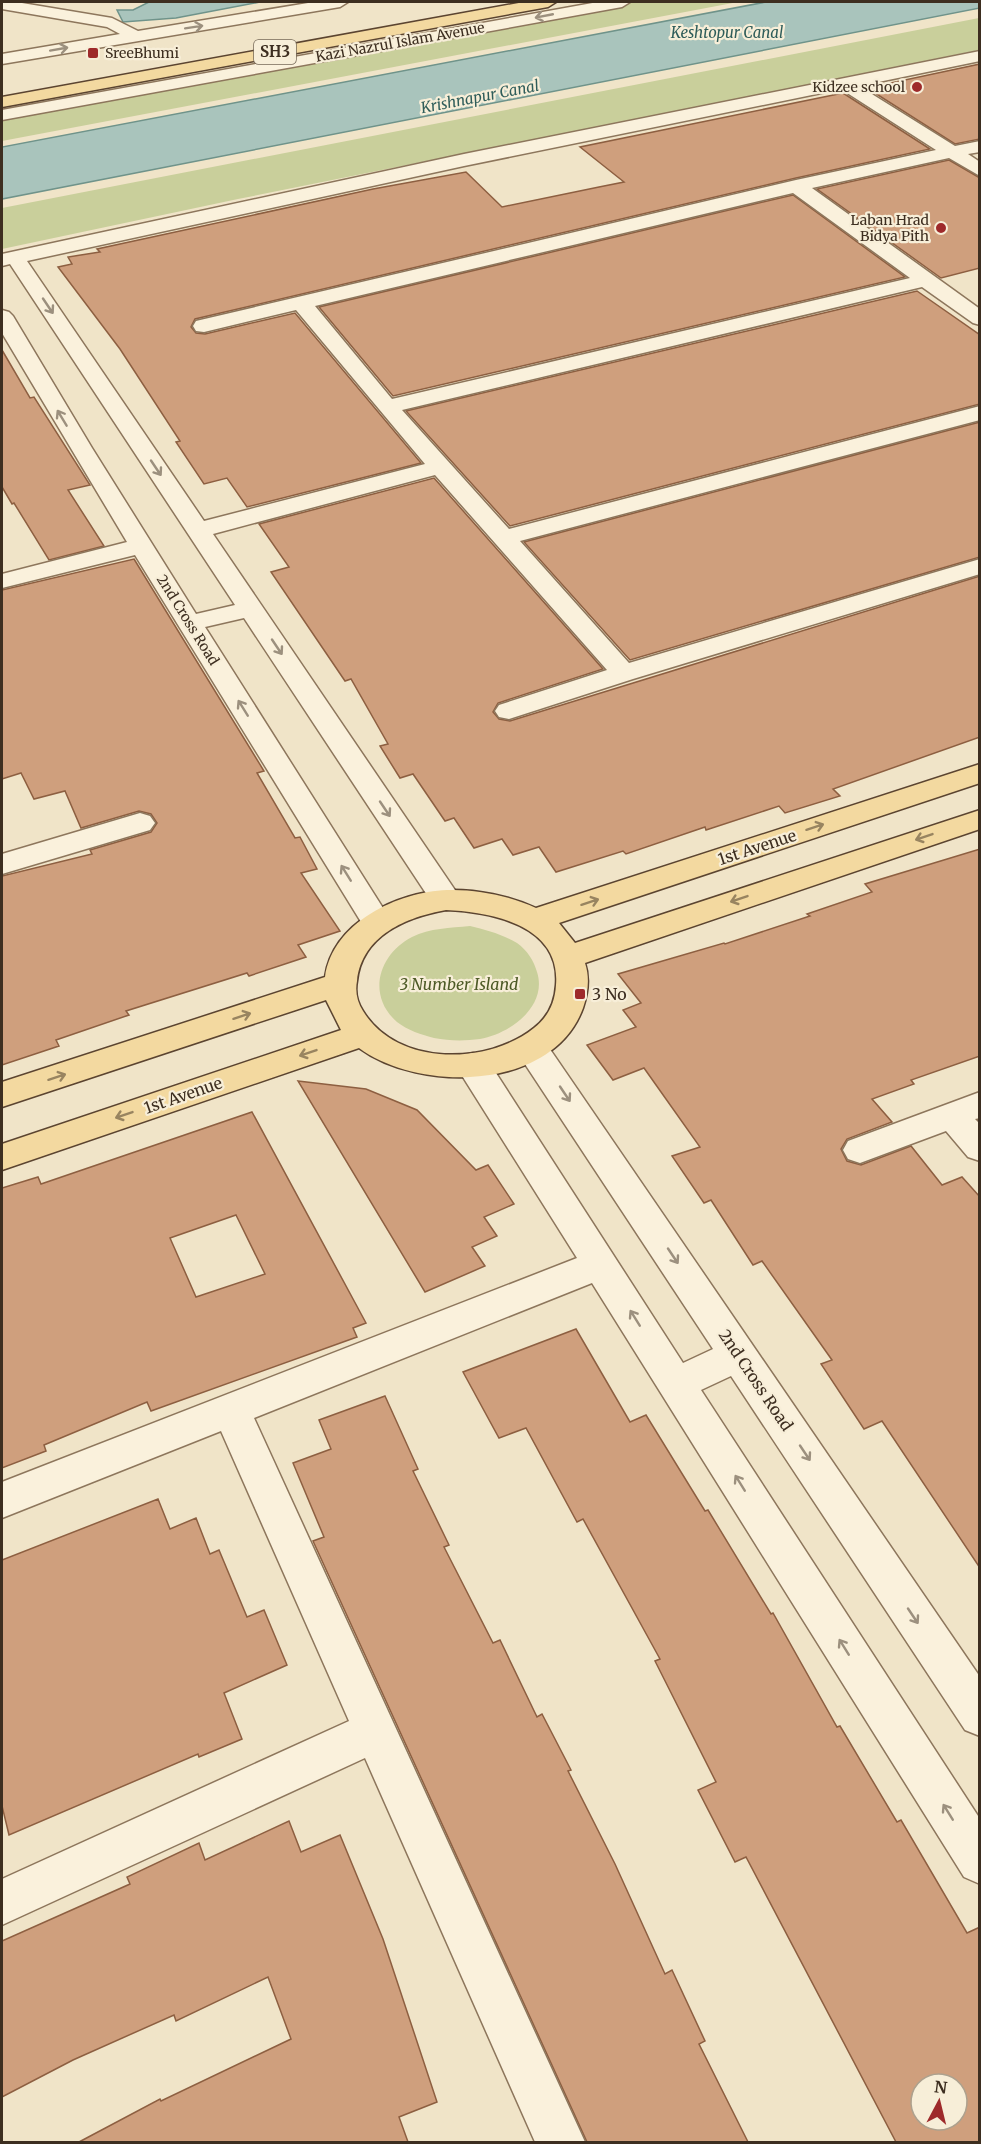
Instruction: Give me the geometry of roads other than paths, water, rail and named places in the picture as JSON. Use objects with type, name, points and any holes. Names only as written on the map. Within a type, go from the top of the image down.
[{"type":"main road","name":"Kazi Nazrul Islam Avenue","points":[[2,102],[548,2]]},
{"type":"main road","name":"1st Avenue","points":[[534,920],[980,773]]},
{"type":"main road","points":[[568,957],[980,819]]},
{"type":"main road","points":[[446,900],[493,904],[534,920],[555,937],[568,957],[574,989],[561,1020],[531,1047],[504,1059],[473,1065],[442,1065],[412,1060],[385,1049],[364,1034],[350,1019],[339,984],[344,961],[352,948],[377,923],[398,912],[421,904],[446,900]]},
{"type":"main road","points":[[2,1095],[339,984]]},
{"type":"main road","name":"1st Avenue","points":[[2,1157],[364,1034]]},
{"type":"street","points":[[2,59],[340,2]]},
{"type":"street","name":"Kazi Nazrul Islam Avenue","points":[[2,115],[622,2]]},
{"type":"street","points":[[2,4],[112,23],[136,36],[165,47]]},
{"type":"street","points":[[104,6],[110,13],[112,23]]},
{"type":"street","points":[[446,900],[198,530],[108,442],[8,259],[464,160],[980,56]]},
{"type":"street","points":[[845,84],[980,170]]},
{"type":"street","points":[[204,326],[796,186],[980,146]]},
{"type":"street","points":[[796,186],[980,319]]},
{"type":"street","points":[[387,407],[926,280]]},
{"type":"street","points":[[302,304],[387,407],[624,673]]},
{"type":"street","name":"2nd Cross Road","points":[[2,316],[108,442],[141,546],[377,923]]},
{"type":"street","points":[[504,538],[980,413]]},
{"type":"street","points":[[198,530],[440,467]]},
{"type":"street","points":[[2,581],[141,546]]},
{"type":"street","points":[[509,711],[624,673],[980,566]]},
{"type":"street","points":[[189,623],[252,609]]},
{"type":"street","points":[[5,854],[140,823]]},
{"type":"street","name":"2nd Cross Road","points":[[531,1047],[980,1715]]},
{"type":"street","points":[[473,1065],[980,1862]]},
{"type":"street","points":[[861,1150],[966,1110],[980,1148]]},
{"type":"street","points":[[2,1500],[601,1264]]},
{"type":"street","points":[[677,1383],[739,1355]]},
{"type":"street","points":[[231,1410],[560,2142]]},
{"type":"street","points":[[2,1902],[375,1731]]},
{"type":"water","points":[[149,2],[260,2],[176,18],[123,22],[117,10],[133,10]]},
{"type":"water","points":[[766,2],[979,2],[980,8],[2,199],[2,147]]},
{"type":"place","name":"SreeBhumi","points":[[93,53]]},
{"type":"place","name":"Kidzee school","points":[[917,87]]},
{"type":"place","name":"Laban Hrad Bidya Pith","points":[[941,228]]},
{"type":"place","name":"3 No","points":[[580,994]]},
{"type":"water label","name":"Keshtopur Canal","points":[[727,33]]},
{"type":"water label","name":"Krishnapur Canal","points":[[480,97]]},
{"type":"park label","name":"3 Number Island","points":[[459,984]]}]
